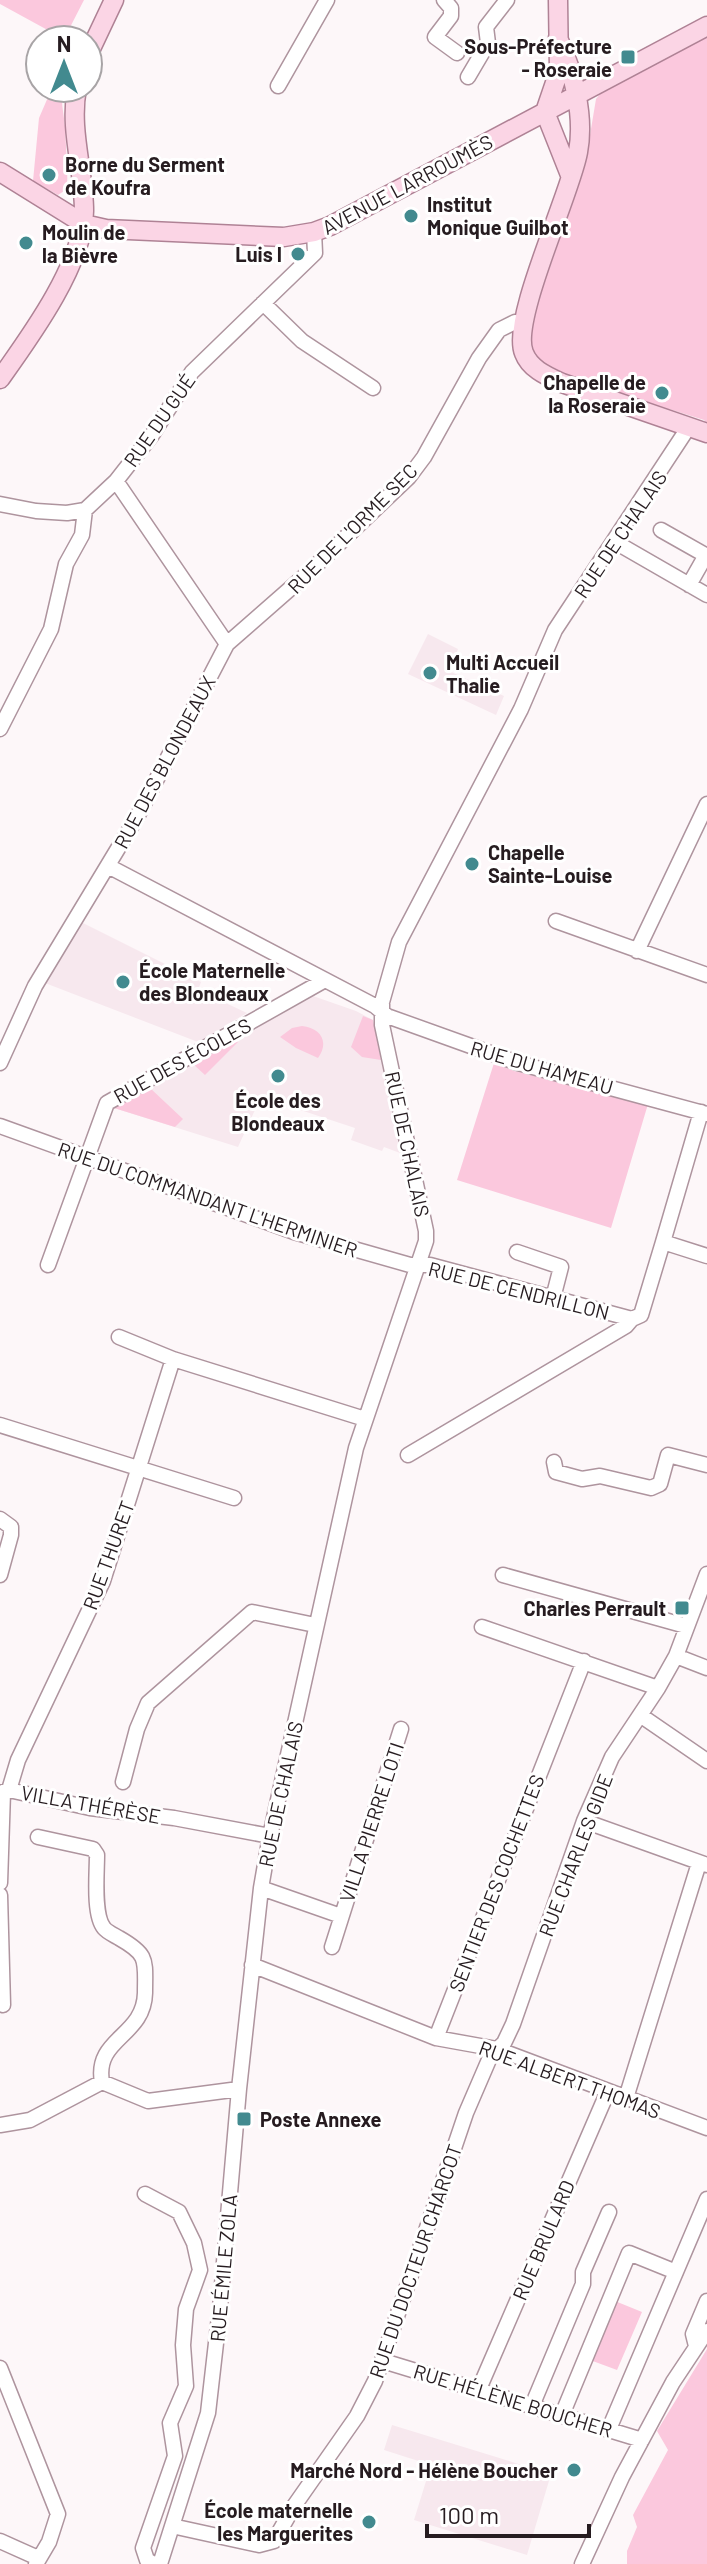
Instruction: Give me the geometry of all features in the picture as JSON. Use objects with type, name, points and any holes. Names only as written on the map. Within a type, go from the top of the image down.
[{"type":"main road","points":[[103,24],[114,0]]},
{"type":"main road","points":[[558,0],[563,86],[575,96],[580,126],[578,154],[536,279],[521,340],[524,354],[542,374],[562,383],[707,433]]},
{"type":"main road","name":"AVENUE LARROUMÈS","points":[[0,172],[84,224],[106,229],[268,237],[314,232],[707,26]]},
{"type":"main road","points":[[564,66],[607,79]]},
{"type":"main road","points":[[564,66],[551,109],[570,175]]},
{"type":"main road","points":[[0,379],[52,298],[78,246],[84,224],[76,104]]},
{"type":"main road","points":[[551,109],[578,154]]},
{"type":"main road","points":[[51,204],[75,198],[81,185]]},
{"type":"main road","points":[[536,279],[515,322],[512,349],[516,361],[526,372],[541,380],[562,383]]},
{"type":"street","points":[[278,86],[327,0]]},
{"type":"street","points":[[444,0],[451,8],[451,16],[435,37],[457,53]]},
{"type":"street","points":[[468,77],[488,43],[486,27],[507,0]]},
{"type":"street","name":"RUE DU GUÉ","points":[[85,510],[116,481],[152,435],[192,372],[315,253],[314,232]]},
{"type":"street","points":[[263,303],[302,341],[373,388]]},
{"type":"street","name":"RUE DE L'ORME SEC","points":[[227,644],[308,573],[409,477],[424,457],[479,358],[499,330],[515,322]]},
{"type":"street","name":"RUE DE CHALAIS","points":[[252,1965],[270,1836],[315,1625],[365,1419],[418,1265],[426,1231],[380,1011],[399,942],[509,733],[555,630],[688,428]]},
{"type":"street","points":[[116,481],[227,644]]},
{"type":"street","points":[[0,504],[36,511],[67,513],[85,510],[82,535],[66,564],[51,629],[0,729]]},
{"type":"street","points":[[661,530],[706,556],[689,585]]},
{"type":"street","points":[[615,542],[707,595]]},
{"type":"street","name":"RUE DES BLONDEAUX","points":[[227,644],[137,817],[108,866],[380,1011]]},
{"type":"street","points":[[637,951],[707,804]]},
{"type":"street","points":[[0,1063],[35,986],[108,866]]},
{"type":"street","points":[[556,921],[707,975]]},
{"type":"street","name":"RUE DES ÉCOLES","points":[[48,1265],[107,1103],[325,980]]},
{"type":"street","name":"RUE DU HAMEAU","points":[[380,1011],[518,1063],[704,1113]]},
{"type":"street","name":"RUE DE CENDRILLON","points":[[418,1265],[430,1265],[632,1319],[641,1315],[704,1113]]},
{"type":"street","name":"RUE DU COMMANDANT L'HERMINIER","points":[[0,1126],[294,1232],[418,1265]]},
{"type":"street","points":[[663,1242],[707,1256]]},
{"type":"street","points":[[517,1252],[561,1267],[553,1298]]},
{"type":"street","points":[[408,1455],[626,1326],[632,1319]]},
{"type":"street","points":[[119,1337],[173,1359],[365,1419]]},
{"type":"street","name":"RUE THURET","points":[[9,1790],[18,1760],[103,1581],[173,1359]]},
{"type":"street","points":[[0,1425],[234,1498]]},
{"type":"street","points":[[554,1462],[556,1472],[582,1479],[600,1476],[651,1488],[660,1484],[668,1455],[707,1465]]},
{"type":"street","points":[[0,1519],[11,1527],[11,1535],[0,1575]]},
{"type":"street","points":[[503,1575],[686,1626]]},
{"type":"street","name":"RUE CHARLES GIDE","points":[[497,2049],[504,2043],[513,2024],[584,1821],[612,1757],[676,1656],[706,1578]]},
{"type":"street","points":[[123,1782],[137,1729],[148,1703],[252,1612],[315,1625]]},
{"type":"street","points":[[482,1627],[658,1688]]},
{"type":"street","points":[[676,1656],[707,1668]]},
{"type":"street","name":"SENTIER DES COCHETTES","points":[[436,2038],[584,1661]]},
{"type":"street","points":[[640,1715],[707,1761]]},
{"type":"street","name":"VILLA PIERRE LOTI","points":[[332,1947],[401,1729]]},
{"type":"street","name":"VILLA THÉRÈSE","points":[[0,1883],[3,1792],[9,1790],[90,1808],[174,1818],[270,1836]]},
{"type":"street","points":[[584,1821],[703,1864],[626,2098]]},
{"type":"street","points":[[38,1837],[93,1849],[97,1855],[98,1918],[104,1929],[135,1947],[144,1956],[145,1997],[142,2012],[133,2027],[110,2046],[100,2068],[102,2082]]},
{"type":"street","name":"VILLA PIERRE LOTI","points":[[261,1888],[341,1916]]},
{"type":"street","points":[[0,1895],[3,2005]]},
{"type":"street","name":"RUE ALBERT THOMAS","points":[[252,1965],[436,2038],[497,2049],[707,2128]]},
{"type":"street","name":"RUE ÉMILE ZOLA","points":[[160,2564],[208,2413],[252,1965]]},
{"type":"street","name":"RUE DU DOCTEUR CHARCOT","points":[[172,2526],[259,2545],[274,2541],[294,2506],[357,2416],[383,2361],[466,2113],[491,2055],[497,2049]]},
{"type":"street","points":[[102,2082],[148,2101],[239,2089]]},
{"type":"street","points":[[0,2125],[30,2120],[102,2082]]},
{"type":"street","name":"RUE BRULARD","points":[[479,2389],[608,2091]]},
{"type":"street","points":[[145,2194],[179,2212],[194,2243],[200,2270],[186,2309],[183,2345],[186,2386],[170,2423],[175,2456],[143,2548],[147,2560],[154,2564]]},
{"type":"street","points":[[609,2429],[707,2199]]},
{"type":"street","points":[[532,2406],[609,2212]]},
{"type":"street","points":[[562,2415],[629,2253],[676,2272]]},
{"type":"street","points":[[696,2346],[693,2334],[707,2301]]},
{"type":"street","points":[[582,2564],[614,2492],[707,2331]]},
{"type":"street","name":"RUE HÉLÈNE BOUCHER","points":[[383,2361],[642,2440]]},
{"type":"street","points":[[0,2368],[58,2514],[49,2542],[37,2561],[0,2541]]},
{"type":"shaded area","points":[[0,0],[84,0],[72,24],[37,24],[0,4]]},
{"type":"shaded area","points":[[707,35],[707,424],[704,420],[669,409],[667,412],[543,366],[529,349],[530,324],[578,187],[596,99]]},
{"type":"shaded area","points":[[45,104],[62,104],[67,189],[58,195],[33,181],[39,118]]},
{"type":"shaded area","name":"Multi Accueil Thalie","points":[[428,634],[458,649],[449,671],[504,696],[496,715],[408,674]]},
{"type":"shaded area","name":"École Maternelle des Blondeaux","points":[[81,922],[201,982],[198,990],[247,1013],[198,1042],[45,983]]},
{"type":"shaded area","name":"École des Blondeaux","points":[[313,996],[373,1020],[400,1153],[384,1147],[382,1151],[351,1140],[355,1128],[261,1097],[238,1147],[114,1108]]},
{"type":"shaded area","points":[[363,1016],[373,1020],[381,1060],[362,1057],[351,1047]]},
{"type":"shaded area","points":[[302,1026],[314,1029],[321,1036],[323,1046],[318,1058],[280,1037],[292,1028]]},
{"type":"shaded area","points":[[236,1040],[238,1042],[205,1075],[193,1064]]},
{"type":"shaded area","points":[[494,1063],[514,1071],[648,1104],[611,1228],[457,1180]]},
{"type":"shaded area","points":[[150,1088],[183,1119],[175,1127],[114,1108]]},
{"type":"shaded area","points":[[615,2301],[642,2312],[617,2370],[590,2360]]},
{"type":"shaded area","points":[[707,2349],[707,2564],[627,2564],[627,2551],[637,2527],[633,2515],[668,2450],[657,2431]]},
{"type":"shaded area","points":[[392,2425],[551,2474],[527,2555],[414,2520],[431,2465],[384,2450]]},
{"type":"place","name":"Sous-Préfecture - Roseraie","points":[[628,57]]},
{"type":"place","name":"Borne du Serment de Koufra","points":[[49,175]]},
{"type":"place","name":"Institut Monique Guilbot","points":[[411,216]]},
{"type":"place","name":"Moulin de la Bièvre","points":[[26,243]]},
{"type":"place","name":"Luis I","points":[[298,254]]},
{"type":"place","name":"Chapelle de la Roseraie","points":[[662,393]]},
{"type":"place","name":"Multi Accueil Thalie","points":[[430,673]]},
{"type":"place","name":"Chapelle Sainte-Louise","points":[[472,864]]},
{"type":"place","name":"École Maternelle des Blondeaux","points":[[123,982]]},
{"type":"place","name":"École des Blondeaux","points":[[278,1076]]},
{"type":"place","name":"Charles Perrault","points":[[682,1608]]},
{"type":"place","name":"Poste Annexe","points":[[244,2119]]},
{"type":"place","name":"Marché Nord - Hélène Boucher","points":[[574,2470]]},
{"type":"place","name":"École maternelle les Marguerites","points":[[369,2522]]}]
